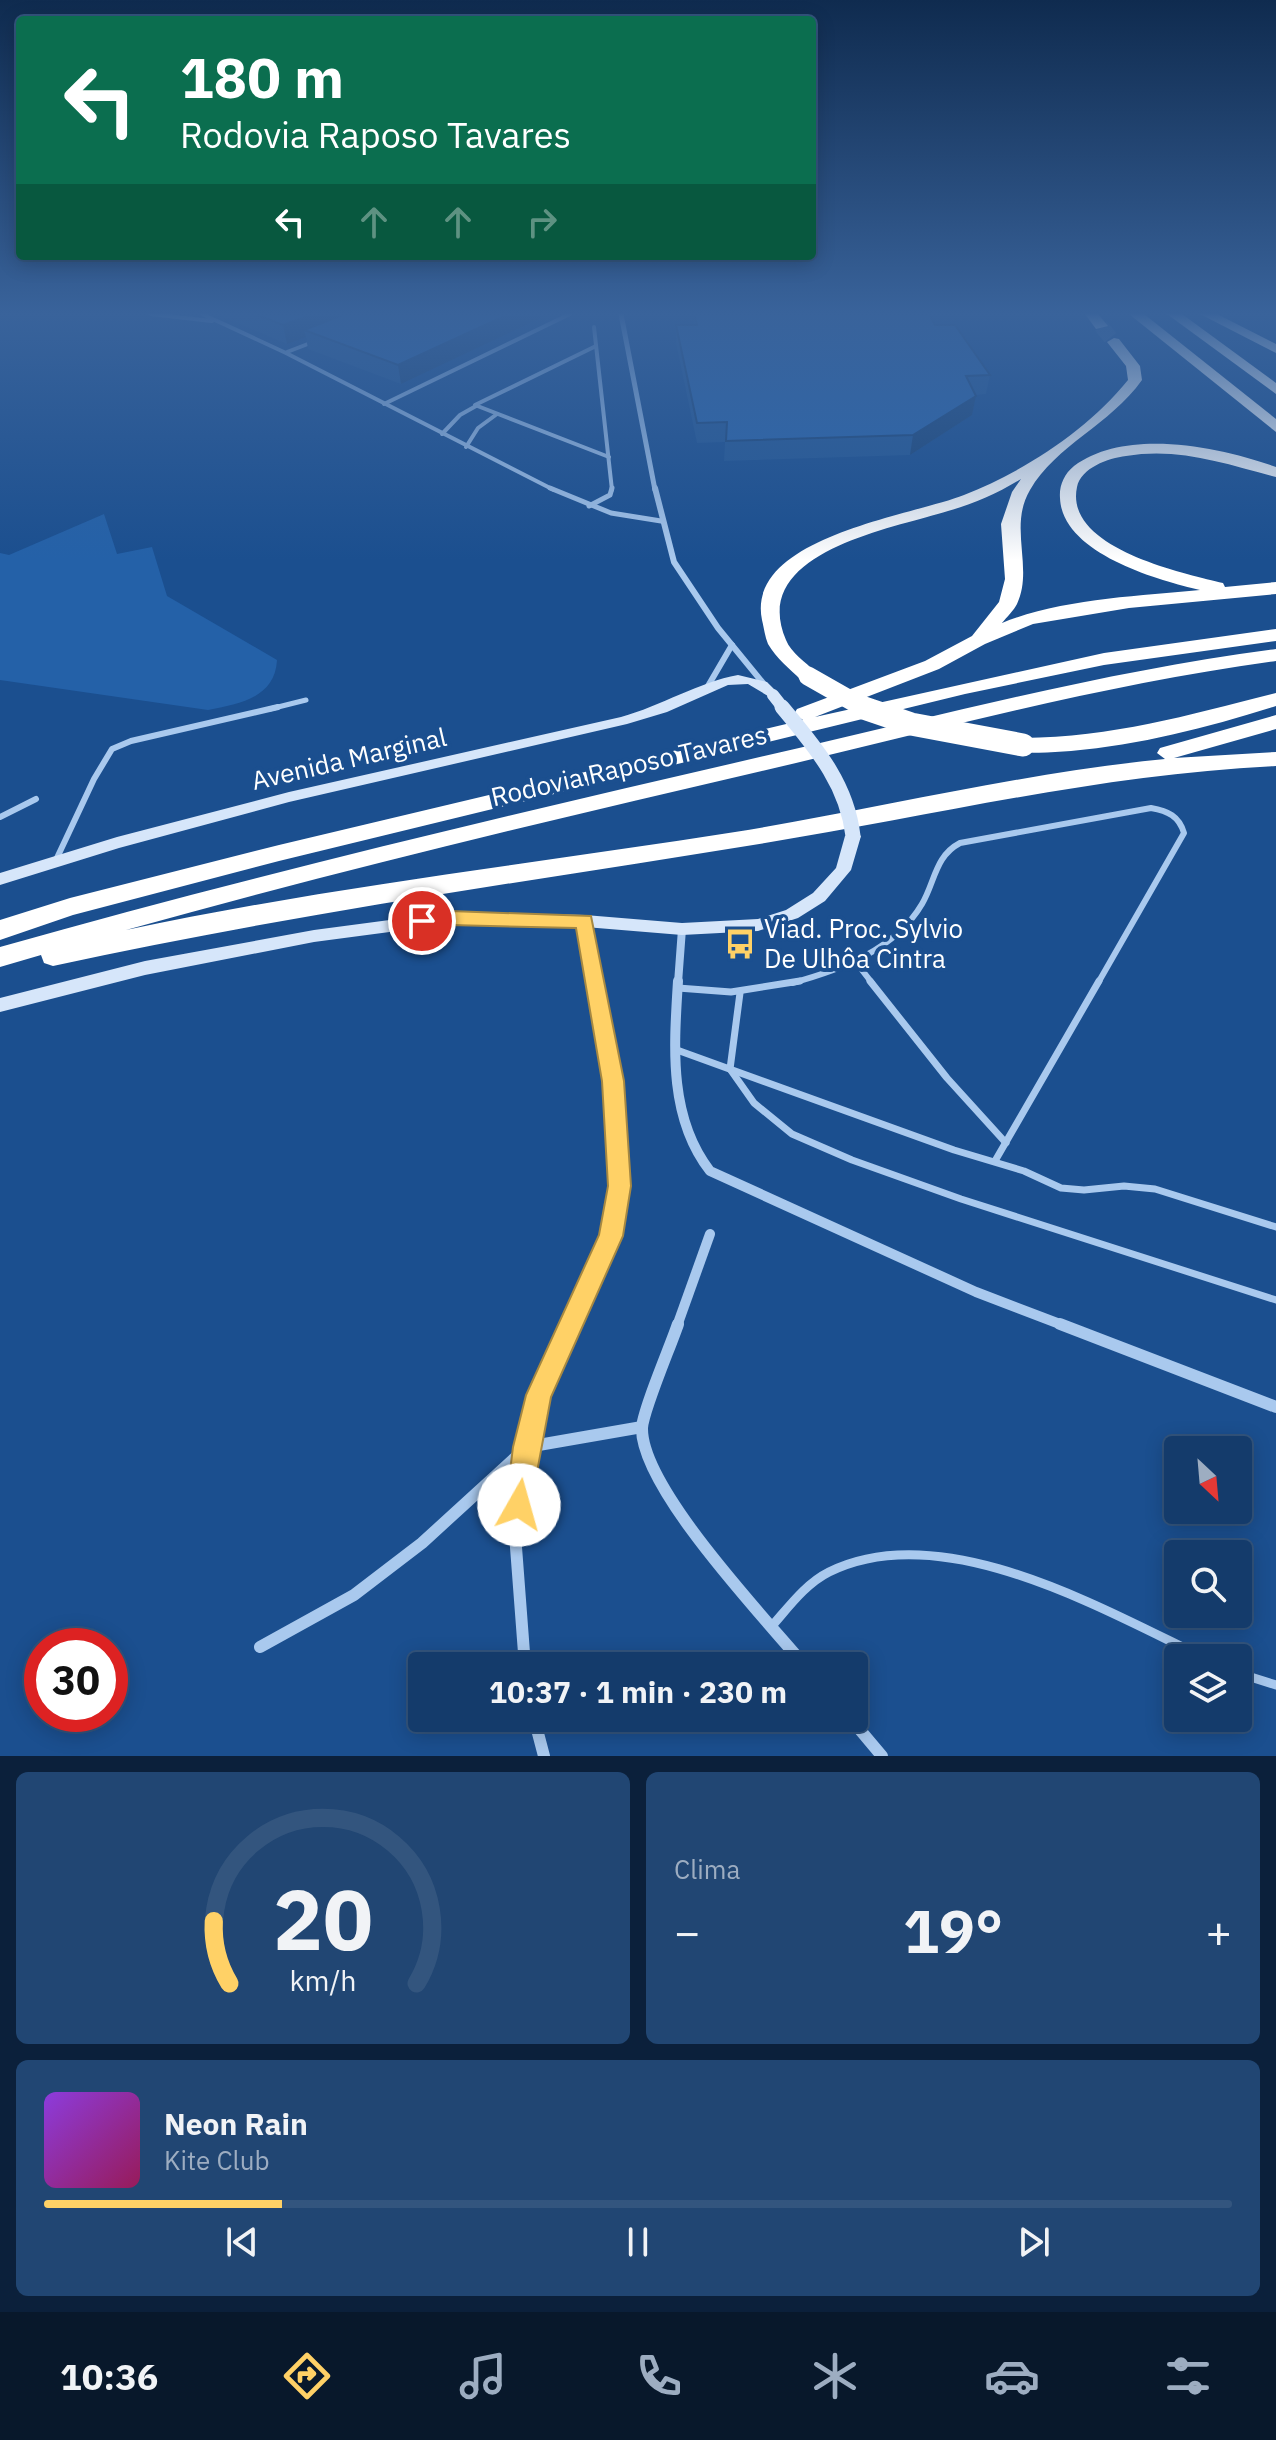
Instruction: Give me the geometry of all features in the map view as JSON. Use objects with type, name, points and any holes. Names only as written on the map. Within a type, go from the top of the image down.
[{"type":"highway","points":[[1121,396],[1112,407],[1045,457],[973,498],[828,542],[794,564],[774,586],[769,611],[776,641],[808,676],[838,698],[884,717],[932,730],[1023,745],[1123,739],[1173,729],[1276,699]]},
{"type":"highway","points":[[1237,396],[1276,427]]},
{"type":"highway","points":[[1246,592],[1177,579],[1121,557],[1097,542],[1076,522],[1065,501],[1077,471],[1115,454],[1147,449],[1185,450],[1220,456],[1276,472]]},
{"type":"highway","points":[[978,640],[1008,603],[1014,579],[1010,524],[1020,492],[1045,457]]},
{"type":"highway","points":[[543,790],[828,707],[932,665],[978,640],[1028,619],[1063,611],[1276,588]]},
{"type":"highway","points":[[1104,659],[1181,638],[1276,620]]},
{"type":"highway","name":"Rodovia Raposo Tavares","points":[[0,930],[70,907],[169,881],[965,688],[1104,659],[1276,635]]},
{"type":"highway","name":"Rodovia Raposo Tavares","points":[[0,957],[156,911],[560,809],[1094,685],[1276,655]]},
{"type":"highway","points":[[1041,784],[1177,751],[1276,722]]},
{"type":"highway","points":[[0,968],[294,908],[780,833],[1041,784],[1216,760],[1276,759]]},
{"type":"main road","name":"Avenida Marginal","points":[[0,879],[289,797],[622,721],[668,707],[708,686],[737,679],[768,689]]},
{"type":"main road","points":[[0,1005],[145,968],[314,936],[450,918],[585,921],[682,929],[758,925],[792,914],[819,897],[843,870],[853,836],[847,799],[836,778],[768,689]]},
{"type":"street","points":[[637,396],[661,521],[674,562],[732,645],[768,689]]},
{"type":"street","points":[[708,686],[732,645]]},
{"type":"street","points":[[524,1652],[515,1534],[527,1447],[538,1395],[611,1236],[619,1186],[613,1081],[585,921]]},
{"type":"street","points":[[682,929],[677,1050],[684,1121],[694,1151],[710,1171],[976,1292],[1276,1407]]},
{"type":"street","points":[[710,1234],[642,1427],[652,1471],[677,1511],[793,1652]]},
{"type":"street","points":[[260,1647],[354,1595],[422,1543],[527,1447],[642,1427]]},
{"type":"street","points":[[538,1732],[544,1756]]},
{"type":"street","points":[[862,1732],[882,1756]]},
{"type":"lane","points":[[369,396],[589,506],[661,521]]},
{"type":"lane","points":[[384,404],[401,396]]},
{"type":"lane","points":[[442,434],[460,415],[496,396]]},
{"type":"lane","points":[[589,506],[612,491],[602,396]]},
{"type":"lane","points":[[476,406],[609,457]]},
{"type":"lane","points":[[466,447],[478,428],[497,414]]},
{"type":"lane","points":[[55,862],[74,816],[112,749],[131,741],[306,700]]},
{"type":"lane","points":[[0,817],[36,799]]},
{"type":"lane","points":[[678,988],[740,993],[830,973],[855,961],[910,922],[928,892],[938,860],[947,849],[960,843],[1151,808],[1168,810],[1182,822],[1184,833],[995,1161]]},
{"type":"lane","points":[[855,961],[947,1078],[1006,1143]]},
{"type":"lane","points":[[740,993],[730,1069],[754,1103],[792,1134],[852,1160],[961,1199],[1276,1300]]},
{"type":"lane","points":[[677,1050],[954,1150],[995,1161],[1061,1188],[1084,1190],[1124,1186],[1155,1189],[1276,1227]]},
{"type":"lane","points":[[771,1627],[828,1573],[862,1559],[918,1554],[961,1560],[1040,1582],[1175,1644]]},
{"type":"lane","points":[[1252,1677],[1276,1685]]},
{"type":"shaded area","points":[[104,514],[117,554],[152,547],[167,596],[277,660],[275,673],[262,691],[243,702],[208,710],[0,680],[0,553],[9,555]]},
{"type":"building","points":[[691,396],[976,396],[913,435],[726,441],[727,422],[697,423]]},
{"type":"place","name":"Viad. Proc. Sylvio De Ulhôa Cintra","points":[[740,944]]},
{"type":"route","points":[[422,921],[450,918],[585,921],[613,1081],[619,1186],[611,1236],[538,1395],[519,1505]]}]
